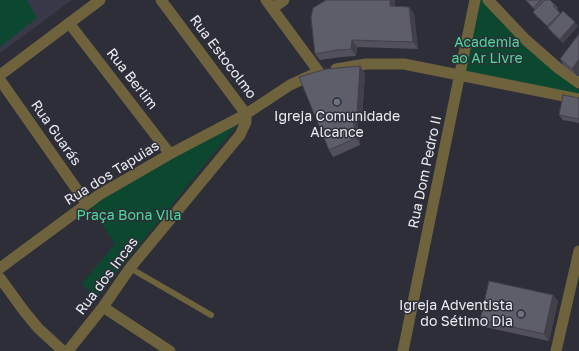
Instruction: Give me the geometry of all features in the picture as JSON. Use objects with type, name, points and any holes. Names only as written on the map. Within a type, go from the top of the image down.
[{"type":"street","points":[[0,75],[100,0]]},
{"type":"street","name":"Rua Estocolmo","points":[[161,0],[246,114]]},
{"type":"street","points":[[284,0],[269,4],[319,72]]},
{"type":"street","name":"Rua Dom Pedro II","points":[[403,351],[475,0]]},
{"type":"street","points":[[488,0],[526,40],[558,68],[579,83]]},
{"type":"street","name":"Rua Berlim","points":[[69,23],[170,154]]},
{"type":"street","points":[[246,114],[290,85],[319,72],[366,64],[404,64],[579,99]]},
{"type":"street","name":"Rua Guarás","points":[[0,80],[87,204]]},
{"type":"street","name":"Rua dos Tapuias","points":[[0,268],[87,204],[110,189],[170,154],[246,114]]},
{"type":"street","name":"Rua dos Incas","points":[[68,351],[103,307],[130,268],[240,135],[246,122],[246,114]]},
{"type":"street","points":[[556,351],[579,251]]},
{"type":"street","points":[[0,278],[38,328],[63,351]]},
{"type":"street","points":[[103,307],[170,351]]},
{"type":"lane","points":[[130,268],[211,315]]},
{"type":"shaded area","points":[[0,0],[72,0],[0,53]]},
{"type":"green space","points":[[0,0],[27,0],[37,18],[0,47]]},
{"type":"green space","name":"Academia ao Ar Livre","points":[[480,0],[482,0],[579,90],[579,96],[462,71]]},
{"type":"green space","name":"Praça Bona Vila","points":[[239,122],[97,297],[82,284],[115,244],[90,206]]},
{"type":"building","points":[[326,0],[390,0],[390,6],[409,7],[413,42],[352,40],[351,49],[315,54],[311,18],[313,8]]},
{"type":"building","points":[[526,0],[541,0],[533,8]]},
{"type":"building","points":[[545,0],[550,0],[555,5],[553,6],[560,13],[547,26],[533,12]]},
{"type":"building","points":[[563,11],[575,22],[560,39],[548,28]]},
{"type":"building","points":[[579,34],[579,59],[572,69],[560,59]]},
{"type":"building","name":"Igreja Comunidade Alcance","points":[[360,66],[357,113],[352,114],[356,138],[329,150],[299,77],[326,69]]},
{"type":"building","points":[[563,95],[579,98],[579,119],[559,115]]},
{"type":"building","name":"Igreja Adventista do Sétimo Dia","points":[[489,281],[553,295],[544,334],[480,320]]},
{"type":"place","name":"Igreja Comunidade Alcance","points":[[337,102]]},
{"type":"place","name":"Igreja Adventista do Sétimo Dia","points":[[521,314]]}]
